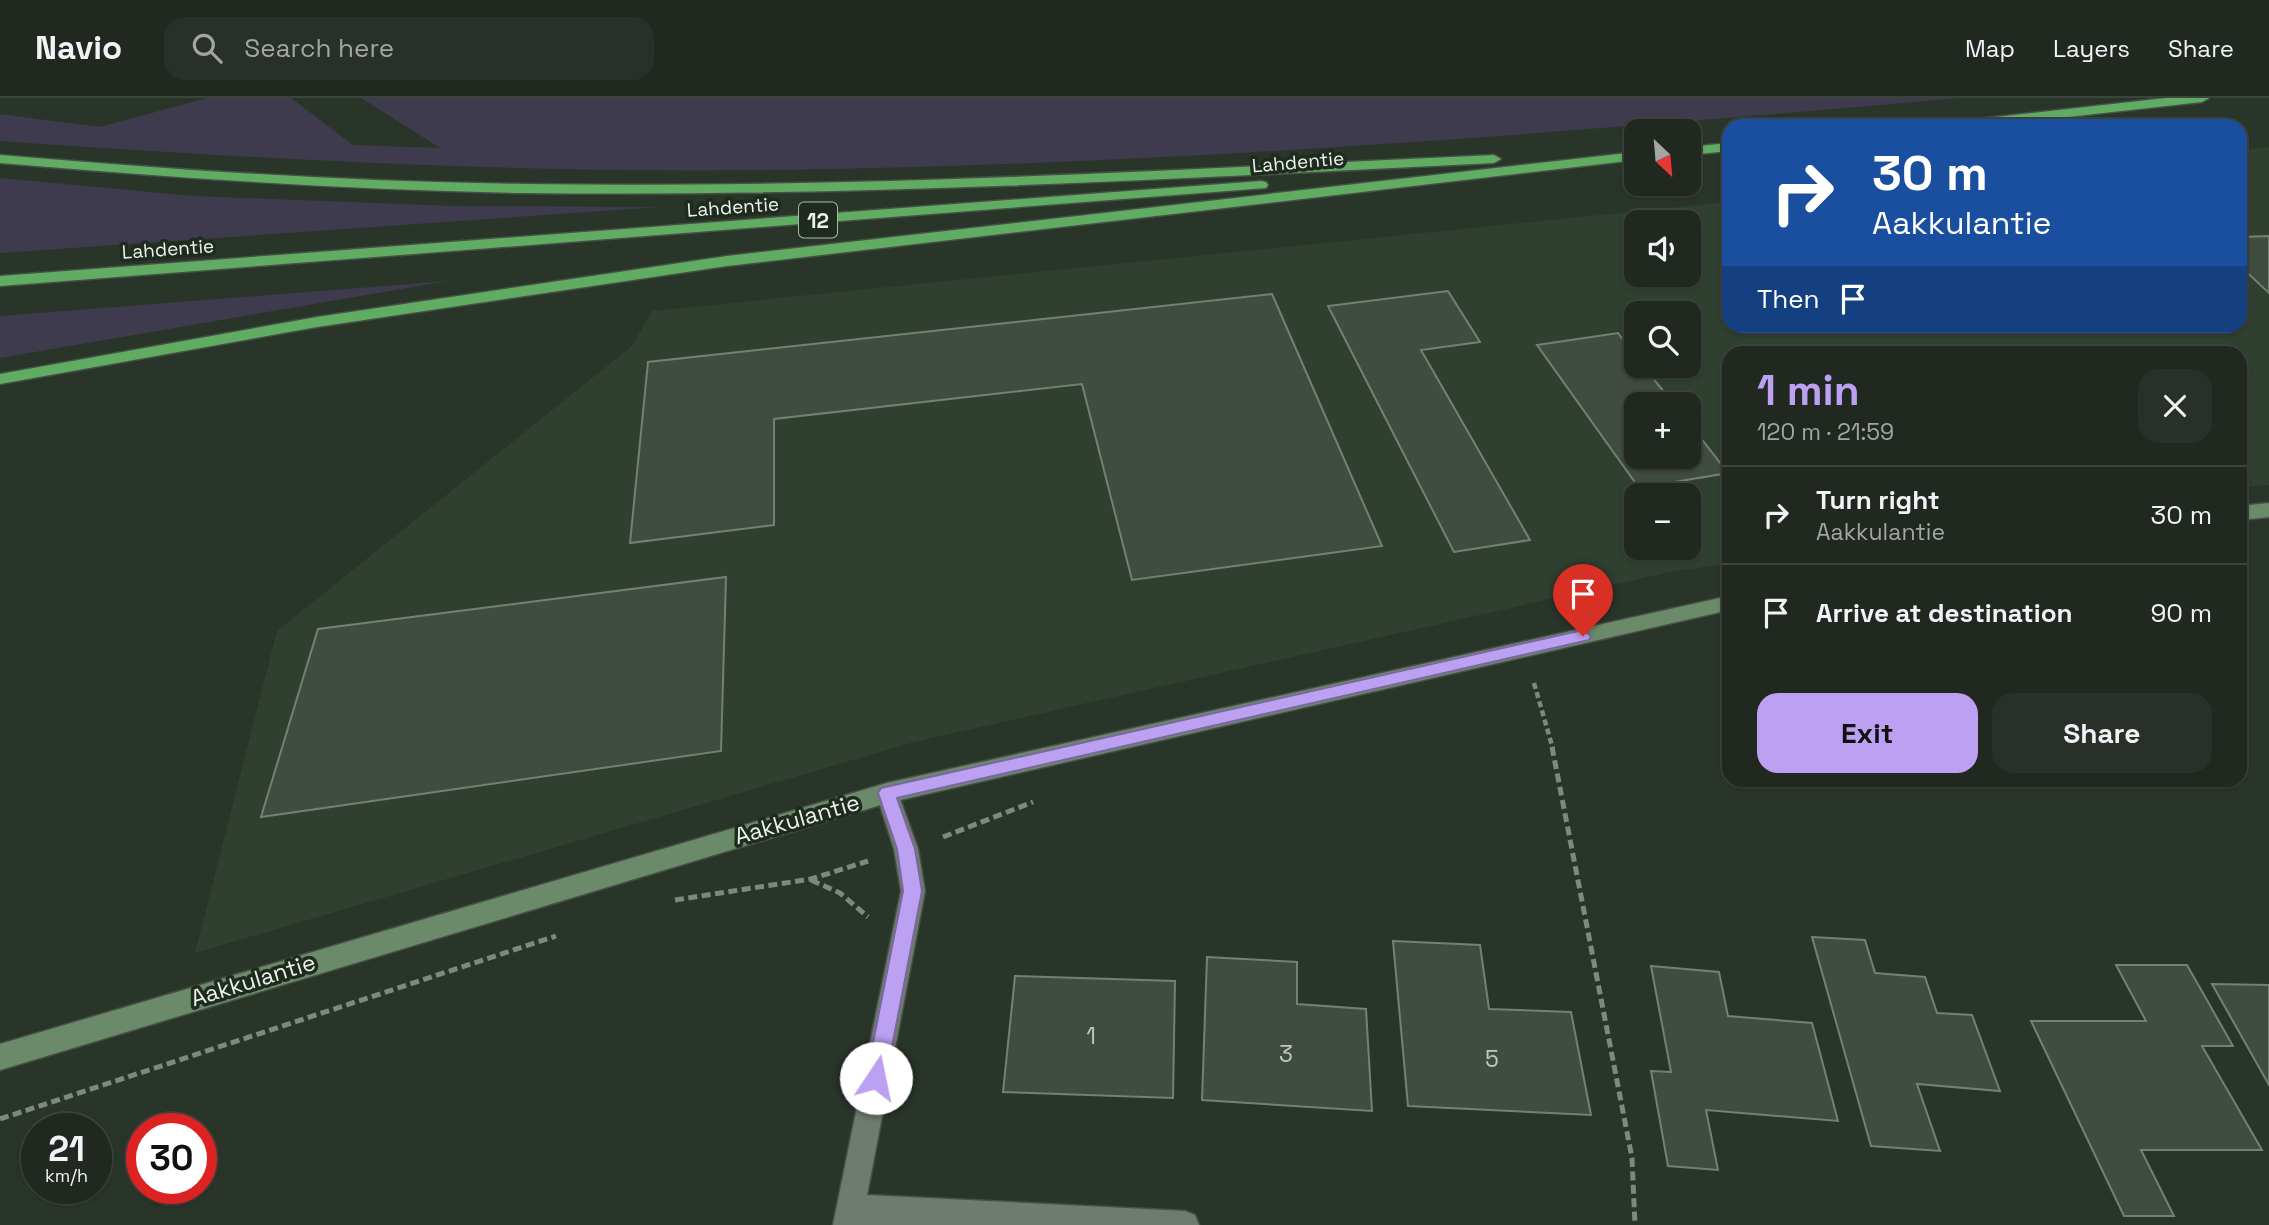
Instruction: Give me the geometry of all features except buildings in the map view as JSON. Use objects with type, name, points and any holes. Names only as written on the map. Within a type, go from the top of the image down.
[{"type":"highway","points":[[2014,119],[2202,98]]},
{"type":"highway","points":[[1701,149],[1722,148]]},
{"type":"highway","points":[[0,159],[278,179],[600,189],[968,184],[1624,156]]},
{"type":"highway","points":[[0,379],[317,322],[727,261],[1624,156]]},
{"type":"highway","name":"Lahdentie","points":[[0,281],[900,214],[1624,156]]},
{"type":"street","points":[[2247,512],[2269,510]]},
{"type":"street","name":"Aakkulantie","points":[[0,1057],[887,793],[1722,605]]},
{"type":"street","points":[[887,793],[906,849],[913,891],[849,1217],[1185,1225]]},
{"type":"path","points":[[1530,670],[1548,725],[1632,1158],[1635,1225]]},
{"type":"path","points":[[671,901],[694,895],[742,892],[811,879],[959,832],[1042,798]]},
{"type":"path","points":[[811,879],[840,893],[902,947]]},
{"type":"path","points":[[0,1119],[557,936]]},
{"type":"shaded area","points":[[207,98],[291,98],[353,145],[440,148],[361,98],[1960,98],[1701,120],[1624,119],[1624,126],[1365,145],[1067,162],[918,167],[673,170],[480,167],[192,154],[0,141],[0,114],[100,127]]},
{"type":"shaded area","points":[[2269,147],[2269,485],[2247,487],[2247,346],[1722,346],[1722,564],[1670,572],[914,742],[195,953],[277,631],[632,346],[652,311],[1624,213],[1624,287],[1701,287],[1701,210],[1650,210],[1722,203],[1722,333],[2247,333],[2247,149]]},
{"type":"shaded area","points":[[0,178],[193,196],[454,206],[660,207],[0,253]]},
{"type":"shaded area","points":[[448,281],[0,358],[0,316]]},
{"type":"route","points":[[876,1078],[913,891],[906,849],[887,793],[1583,636]]}]
